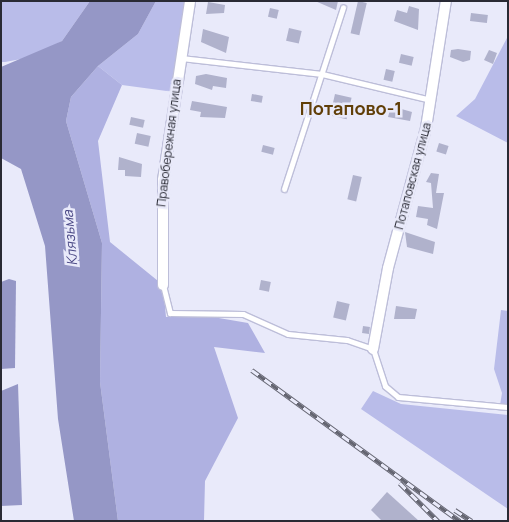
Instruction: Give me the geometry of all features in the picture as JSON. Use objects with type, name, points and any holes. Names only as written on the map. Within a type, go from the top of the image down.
[{"type":"street","name":"Правобережная улица","points":[[162,285],[163,180],[190,1]]},
{"type":"street","name":"Потаповская улица","points":[[373,349],[388,268],[431,100],[446,1]]},
{"type":"lane","points":[[284,189],[343,7]]},
{"type":"lane","points":[[180,58],[322,74],[431,100]]},
{"type":"lane","points":[[162,285],[170,313],[243,314],[288,334],[347,340],[373,349],[385,386],[398,397],[508,407]]},
{"type":"shaded area","points":[[1,1],[90,1],[62,41],[32,57],[1,62]]},
{"type":"shaded area","points":[[156,1],[190,1],[174,92],[122,85],[98,66],[138,34]]},
{"type":"shaded area","points":[[508,36],[508,143],[456,116],[475,99]]},
{"type":"shaded area","points":[[98,66],[122,85],[98,141],[110,242],[163,285],[166,317],[207,316],[248,323],[265,353],[214,347],[238,418],[205,481],[204,521],[118,521],[100,382],[102,243],[66,121],[71,97]]},
{"type":"shaded area","points":[[501,310],[508,311],[508,407],[500,405],[502,393],[494,369]]},
{"type":"shaded area","points":[[373,391],[401,404],[508,415],[508,509],[361,409]]},
{"type":"water","name":"Клязьма","points":[[90,1],[156,1],[138,34],[98,66],[71,97],[66,121],[102,243],[100,382],[118,521],[74,521],[58,419],[45,246],[21,169],[1,158],[1,67],[62,41]]},
{"type":"water","points":[[9,279],[16,281],[15,368],[1,369],[1,282]]},
{"type":"water","points":[[18,384],[22,505],[1,506],[1,391]]},
{"type":"building","points":[[315,1],[338,1],[336,10]]},
{"type":"building","points":[[358,1],[367,3],[359,35],[351,33]]},
{"type":"building","points":[[208,2],[225,5],[224,13],[206,14]]},
{"type":"building","points":[[409,6],[419,9],[418,30],[394,21],[397,10],[407,13]]},
{"type":"building","points":[[270,8],[279,10],[277,19],[268,17]]},
{"type":"building","points":[[471,13],[488,15],[487,23],[470,21]]},
{"type":"building","points":[[289,28],[302,31],[299,44],[286,41]]},
{"type":"building","points":[[203,29],[229,37],[226,53],[201,42]]},
{"type":"building","points":[[451,50],[471,51],[470,60],[463,62],[450,57]]},
{"type":"building","points":[[489,50],[497,53],[493,64],[484,60]]},
{"type":"building","points":[[401,54],[414,57],[412,66],[399,63]]},
{"type":"building","points":[[386,69],[395,71],[392,82],[384,80]]},
{"type":"building","points":[[206,74],[227,78],[226,88],[213,86],[212,90],[195,84],[196,76]]},
{"type":"building","points":[[252,94],[263,96],[262,103],[251,101]]},
{"type":"building","points":[[335,94],[352,98],[347,119],[330,115]]},
{"type":"building","points":[[192,101],[227,107],[225,118],[200,117],[201,112],[190,110]]},
{"type":"building","points":[[391,106],[412,112],[410,121],[388,117]]},
{"type":"building","points":[[131,117],[145,120],[143,128],[129,125]]},
{"type":"building","points":[[137,133],[151,136],[148,147],[135,144]]},
{"type":"building","points":[[439,143],[449,146],[446,155],[436,152]]},
{"type":"building","points":[[263,145],[275,148],[273,155],[261,152]]},
{"type":"building","points":[[119,157],[142,164],[141,177],[125,176],[125,170],[118,170]]},
{"type":"building","points":[[431,173],[439,174],[436,193],[444,193],[437,229],[427,225],[428,219],[416,217],[418,206],[433,208],[431,183],[426,182]]},
{"type":"building","points":[[353,175],[362,177],[356,201],[347,199]]},
{"type":"building","points":[[405,232],[435,242],[433,254],[407,247]]},
{"type":"building","points":[[261,280],[271,282],[269,292],[259,290]]},
{"type":"building","points":[[337,301],[350,304],[346,320],[333,318]]},
{"type":"building","points":[[396,306],[417,309],[415,319],[394,319]]},
{"type":"building","points":[[363,326],[370,327],[369,334],[362,333]]},
{"type":"building","points":[[387,492],[419,521],[382,521],[371,510]]},
{"type":"railway","points":[[252,370],[460,521]]},
{"type":"railway","points":[[400,483],[438,521]]},
{"type":"railway","points":[[455,510],[472,521]]},
{"type":"district","name":"Потапово-1","points":[[351,108]]}]
